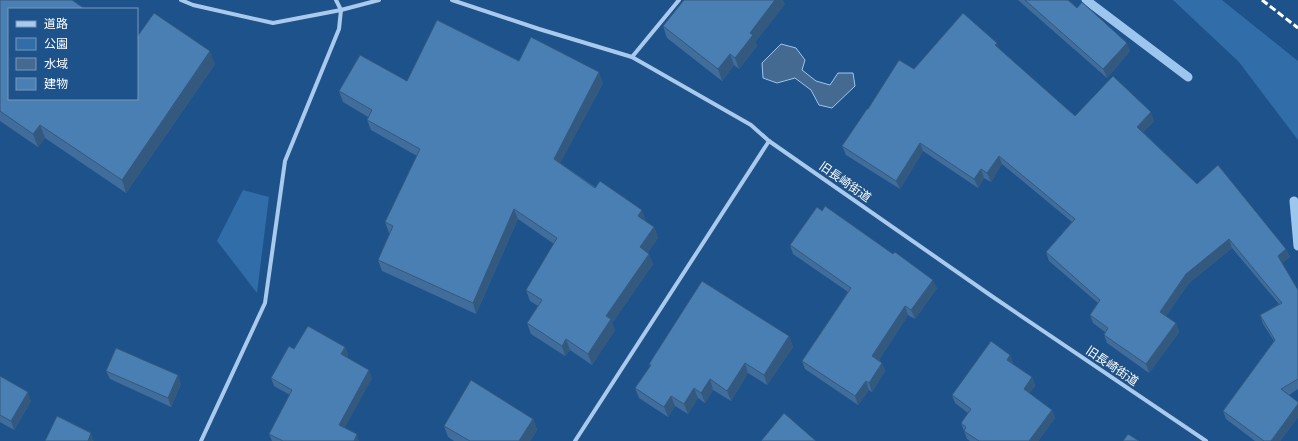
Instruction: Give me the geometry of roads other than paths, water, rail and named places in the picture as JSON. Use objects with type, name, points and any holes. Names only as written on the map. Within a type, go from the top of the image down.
[{"type":"street","points":[[181,0],[193,5],[274,23],[341,10],[379,0]]},
{"type":"street","points":[[201,441],[265,303],[285,161],[339,29],[341,10],[336,0]]},
{"type":"street","name":"旧長崎街道","points":[[452,0],[539,29],[632,57],[751,125],[769,141],[993,297],[1206,441]]},
{"type":"street","points":[[632,57],[679,0]]},
{"type":"street","points":[[575,441],[769,141]]},
{"type":"water","points":[[781,44],[796,48],[805,60],[802,70],[816,81],[830,85],[838,73],[853,73],[855,86],[832,108],[819,105],[811,90],[795,78],[777,83],[763,78],[762,63]]},
{"type":"waterway","points":[[1086,0],[1188,77]]},
{"type":"waterway","points":[[1294,201],[1298,246]]},
{"type":"railway","points":[[1262,0],[1298,28]]}]
